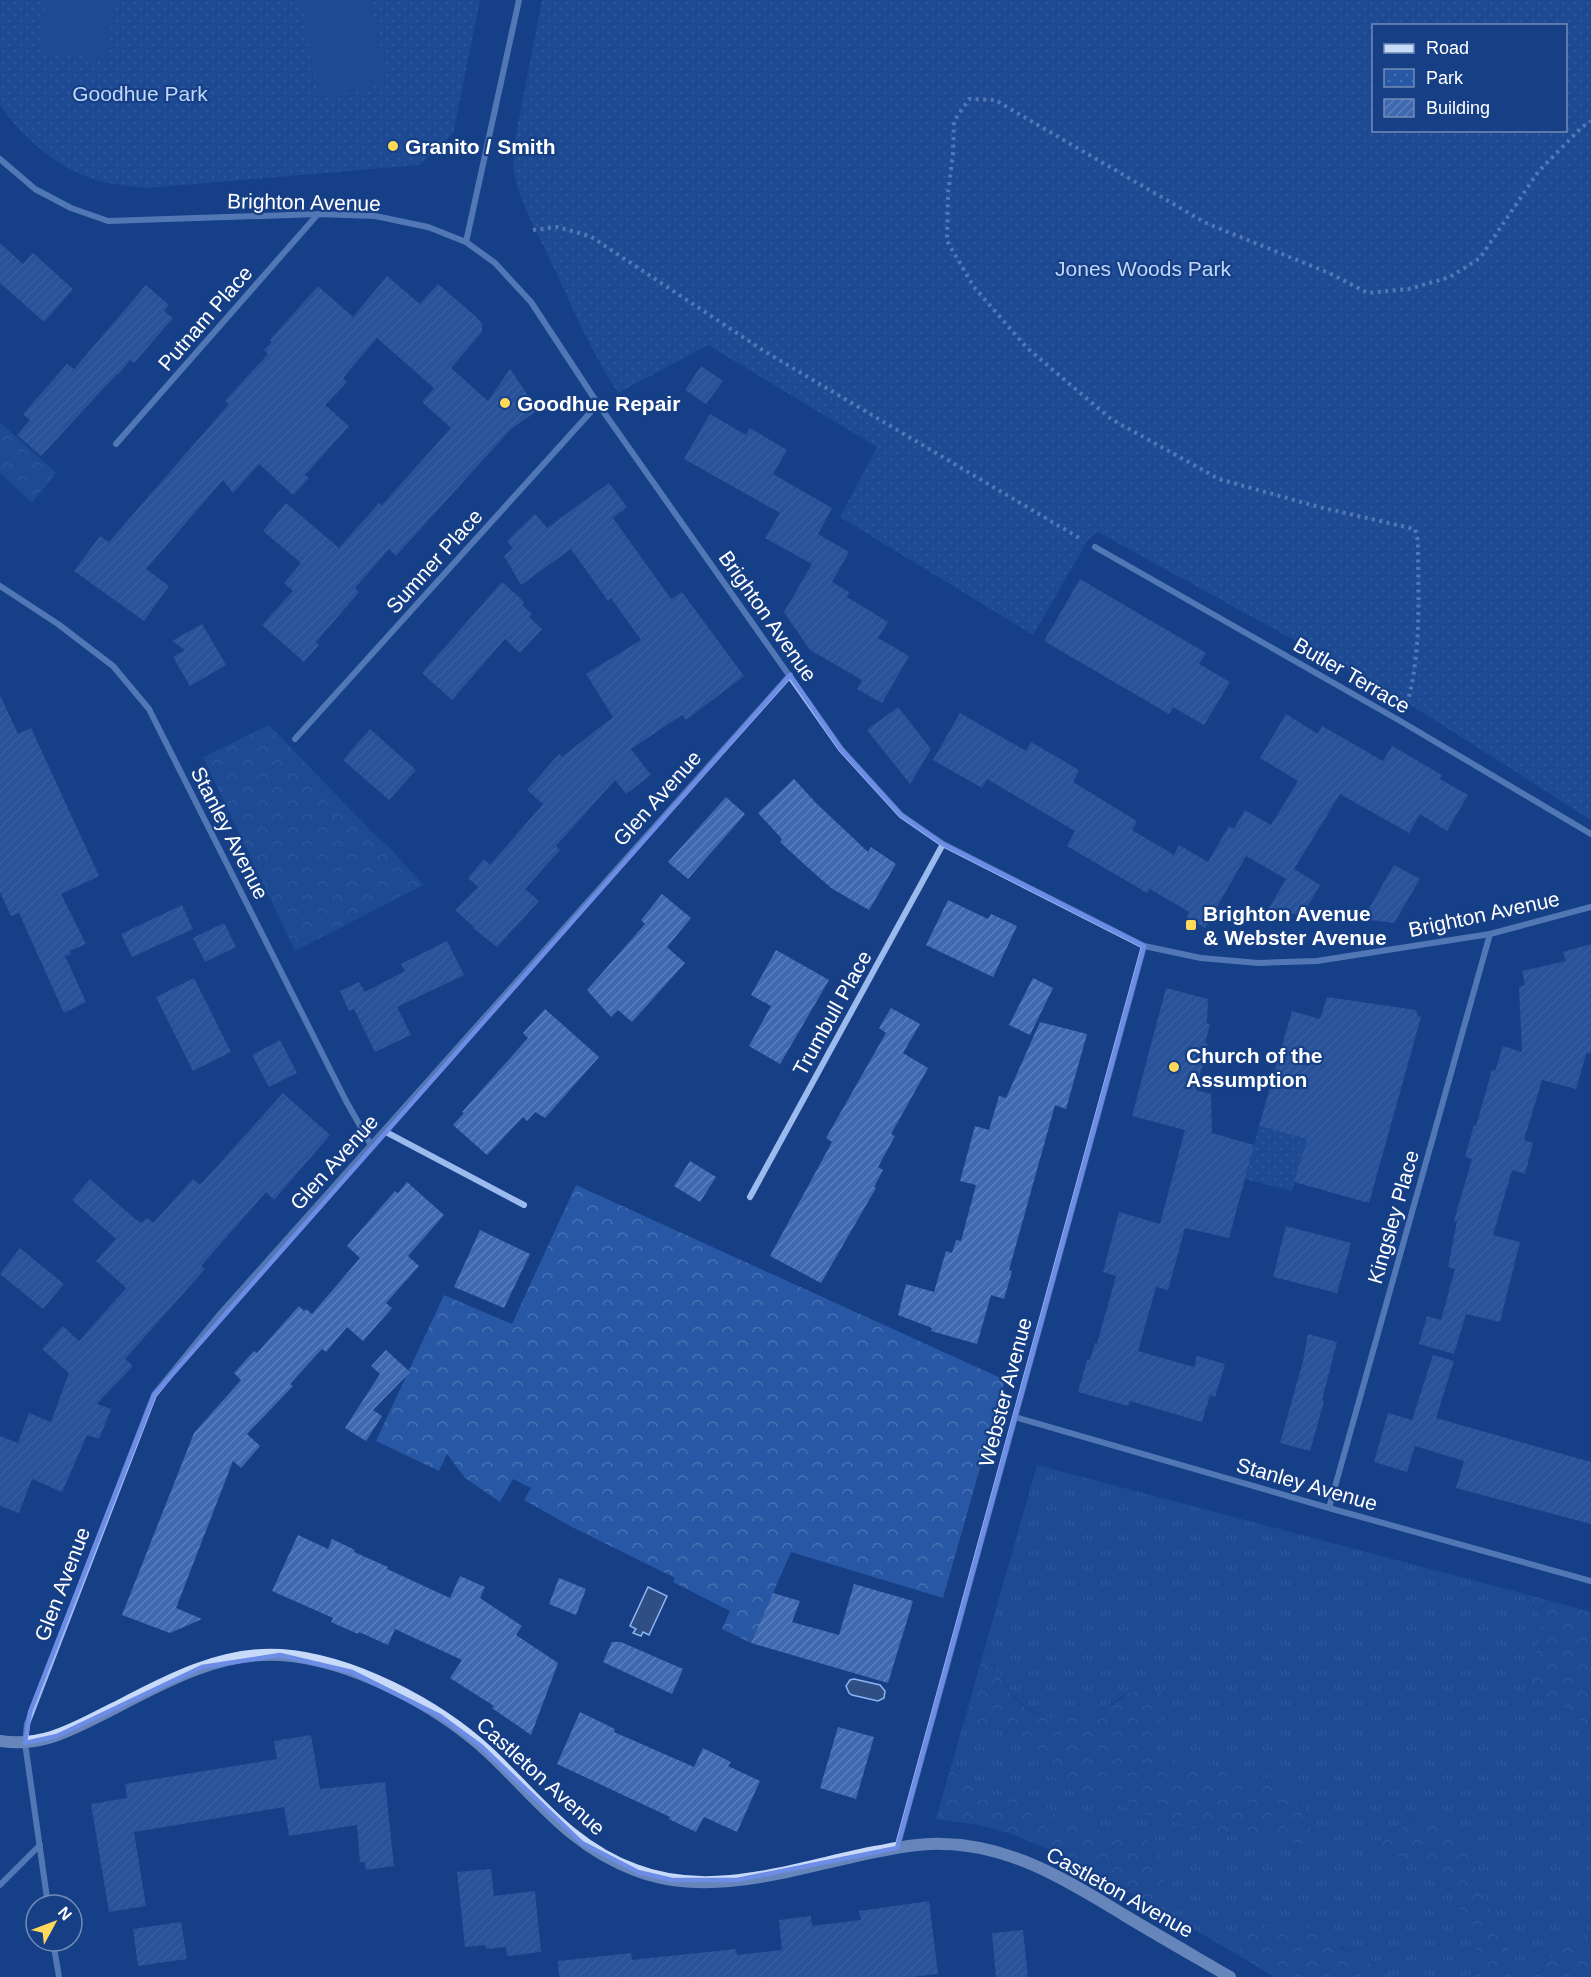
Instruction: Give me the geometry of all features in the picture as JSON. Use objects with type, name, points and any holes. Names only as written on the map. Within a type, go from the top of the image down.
[{"type":"street","points":[[466,242],[519,0]]},
{"type":"street","name":"Brighton Avenue","points":[[0,159],[35,189],[70,208],[108,221],[318,214],[375,216],[428,227],[466,242],[495,263],[531,302],[598,404],[841,748],[901,815],[943,844],[1144,946],[1201,958],[1258,963],[1317,961],[1490,934],[1591,907]]},
{"type":"street","name":"Putnam Place","points":[[116,444],[318,214]]},
{"type":"street","name":"Sumner Place","points":[[295,739],[598,404]]},
{"type":"street","name":"Butler Terrace","points":[[1095,547],[1402,722],[1591,834]]},
{"type":"street","name":"Stanley Avenue","points":[[0,585],[58,624],[113,666],[148,710],[356,1121],[371,1145]]},
{"type":"street","name":"Glen Avenue","points":[[46,1893],[25,1743],[27,1724],[154,1395],[220,1314],[790,675]]},
{"type":"street","name":"Trumbull Place","points":[[750,1197],[943,844]]},
{"type":"street","name":"Kingsley Place","points":[[1329,1508],[1490,934]]},
{"type":"street","name":"Webster Avenue","points":[[897,1848],[1144,946]]},
{"type":"street","points":[[384,1131],[524,1205]]},
{"type":"street","name":"Stanley Avenue","points":[[1015,1417],[1591,1581]]},
{"type":"street","name":"Castleton Avenue","points":[[0,1741],[25,1743],[57,1736],[170,1680],[202,1667],[250,1657],[280,1655],[331,1665],[361,1676],[391,1688],[440,1716],[486,1750],[547,1813],[576,1839],[608,1859],[638,1872],[655,1877],[690,1881],[737,1880],[897,1848],[939,1844],[994,1851],[1030,1864],[1071,1883],[1230,1977]]},
{"type":"street","points":[[0,1885],[40,1845]]},
{"type":"street","points":[[55,1953],[59,1977]]},
{"type":"path","points":[[1402,722],[1412,685],[1418,644],[1418,541],[1415,529],[1319,507],[1219,479],[1112,419],[1027,348],[974,287],[947,241],[954,121],[969,99],[995,100],[1206,223],[1329,273],[1368,293],[1409,289],[1450,277],[1480,258],[1538,172],[1582,127],[1591,121]]},
{"type":"path","points":[[533,230],[557,227],[590,236],[764,351],[1095,547]]},
{"type":"highlighted area","points":[[790,675],[841,749],[901,815],[943,844],[1144,946],[897,1848],[737,1880],[672,1880],[638,1872],[582,1843],[481,1746],[440,1716],[352,1672],[280,1655],[202,1667],[57,1736],[25,1743],[30,1712],[154,1395]]},
{"type":"green space","name":"Goodhue Park","points":[[0,0],[480,0],[453,134],[419,165],[146,188],[104,182],[74,171],[32,142],[9,118],[0,105]]},
{"type":"green space","points":[[46,0],[113,0],[108,59],[42,52]]},
{"type":"green space","points":[[301,0],[370,0],[387,84],[320,98]]},
{"type":"green space","name":"Jones Woods Park","points":[[542,0],[1591,0],[1591,820],[1403,700],[1098,532],[1088,540],[1033,635],[840,517],[877,447],[708,345],[618,393],[590,345],[526,210],[513,165],[514,145]]},
{"type":"green space","points":[[0,422],[56,473],[32,503],[0,473]]},
{"type":"green space","points":[[269,725],[388,846],[423,885],[295,951],[203,757]]},
{"type":"green space","points":[[1259,1126],[1307,1139],[1292,1191],[1245,1179]]},
{"type":"green space","points":[[576,1185],[1005,1380],[943,1598],[791,1552],[751,1643],[722,1629],[730,1611],[673,1582],[675,1578],[572,1527],[524,1500],[531,1488],[513,1479],[500,1502],[465,1478],[447,1454],[439,1471],[376,1441],[444,1295],[512,1324]]},
{"type":"green space","points":[[1037,1465],[1525,1594],[1541,1617],[1540,1638],[1528,1676],[1537,1690],[1591,1729],[1591,1930],[1569,1943],[1538,1971],[1525,1974],[1514,1965],[1501,1921],[1488,1906],[1480,1891],[1473,1853],[1450,1827],[1430,1818],[1410,1820],[1369,1852],[1397,1856],[1415,1863],[1442,1886],[1469,1926],[1479,1958],[1474,1977],[1392,1977],[1378,1971],[1341,1946],[1245,1937],[1236,1954],[1166,1913],[1165,1866],[1144,1837],[1091,1828],[1064,1820],[1030,1798],[1012,1793],[996,1796],[980,1791],[950,1770],[964,1722],[969,1726],[1005,1730],[1062,1783],[1145,1814],[1198,1829],[1325,1848],[1313,1833],[1304,1808],[1292,1787],[1278,1779],[1256,1777],[1170,1759],[1160,1753],[1155,1735],[1166,1705],[1124,1695],[1100,1709],[1078,1717],[1058,1719],[1040,1715],[1024,1705],[1010,1691],[985,1647]]},
{"type":"green space","points":[[1525,1594],[1591,1612],[1591,1729],[1536,1690],[1528,1676],[1540,1638],[1541,1617]]},
{"type":"green space","points":[[985,1647],[1005,1686],[1017,1700],[1030,1710],[1045,1717],[1062,1718],[1082,1715],[1114,1703],[1136,1691],[1161,1692],[1166,1705],[1155,1735],[1160,1753],[1170,1759],[1256,1777],[1278,1779],[1292,1787],[1304,1808],[1313,1833],[1326,1848],[1198,1829],[1145,1814],[1062,1783],[1005,1730],[979,1731],[964,1722]]},
{"type":"green space","points":[[950,1770],[980,1791],[996,1796],[1012,1793],[1030,1798],[1064,1820],[1091,1828],[1144,1837],[1160,1853],[1165,1866],[1166,1913],[1066,1857],[1012,1834],[979,1825],[936,1819]]},
{"type":"green space","points":[[1430,1818],[1450,1827],[1473,1853],[1480,1891],[1488,1906],[1501,1921],[1514,1965],[1525,1974],[1538,1971],[1569,1943],[1591,1930],[1591,1977],[1474,1977],[1479,1958],[1469,1926],[1442,1886],[1415,1863],[1397,1856],[1368,1852],[1411,1820]]},
{"type":"green space","points":[[1272,1924],[1304,1926],[1392,1977],[1274,1977],[1236,1954],[1245,1937]]},
{"type":"shaded area","points":[[648,1587],[667,1596],[649,1635],[643,1632],[641,1636],[633,1633],[636,1629],[630,1626]]},
{"type":"shaded area","points":[[850,1680],[880,1685],[885,1691],[884,1698],[878,1701],[852,1695],[846,1686]]},
{"type":"building","points":[[0,243],[23,264],[33,253],[73,289],[44,322],[0,283]]},
{"type":"building","points":[[387,276],[420,304],[438,284],[473,314],[482,323],[482,332],[451,368],[488,401],[510,369],[538,410],[511,429],[396,556],[389,549],[355,588],[359,592],[316,642],[319,645],[304,662],[262,625],[293,591],[284,583],[301,563],[263,531],[286,503],[339,548],[379,503],[382,505],[451,428],[422,402],[434,388],[377,338],[343,378],[347,382],[325,405],[349,426],[305,475],[309,478],[293,495],[259,464],[233,493],[223,480],[146,569],[169,586],[144,621],[74,571],[100,536],[109,542],[229,404],[225,401],[268,354],[264,350],[272,342],[270,340],[318,286],[353,317]]},
{"type":"building","points":[[146,285],[169,305],[164,311],[173,318],[134,363],[130,360],[41,456],[17,435],[30,420],[23,414],[67,364],[74,369]]},
{"type":"building","points":[[701,366],[723,381],[706,404],[685,390]]},
{"type":"building","points":[[710,414],[746,435],[750,428],[787,450],[773,474],[832,508],[818,534],[849,552],[832,582],[849,592],[847,597],[888,622],[878,638],[909,656],[882,703],[857,689],[862,680],[810,650],[784,612],[812,564],[765,538],[780,513],[684,459]]},
{"type":"building","points":[[609,483],[627,507],[613,518],[671,599],[682,592],[744,676],[686,720],[682,715],[631,749],[651,775],[626,794],[615,780],[556,846],[560,850],[525,889],[539,901],[497,947],[455,910],[478,887],[468,878],[484,859],[490,865],[543,804],[527,790],[559,754],[562,757],[613,717],[586,674],[641,640],[611,598],[608,601],[571,549],[521,585],[504,556],[513,548],[507,541],[535,514],[547,528]]},
{"type":"building","points":[[1080,579],[1206,653],[1199,664],[1230,682],[1204,725],[1173,707],[1169,714],[1044,641]]},
{"type":"building","points":[[502,582],[520,598],[524,603],[522,605],[532,614],[529,617],[542,629],[520,653],[505,639],[452,700],[422,673]]},
{"type":"building","points":[[202,624],[226,665],[190,686],[173,657],[185,650],[172,641]]},
{"type":"building","points":[[0,695],[18,734],[31,728],[99,876],[61,894],[86,944],[70,951],[71,954],[65,956],[86,1002],[64,1013],[19,913],[11,916],[0,892]]},
{"type":"building","points":[[898,707],[931,749],[910,784],[867,730]]},
{"type":"building","points":[[960,713],[1026,751],[1031,742],[1079,770],[1073,782],[1137,821],[1132,830],[1174,855],[1179,845],[1208,862],[1229,826],[1234,829],[1245,810],[1271,825],[1298,781],[1260,758],[1286,714],[1318,734],[1322,726],[1383,761],[1392,746],[1442,775],[1440,779],[1468,795],[1447,831],[1420,814],[1409,833],[1340,794],[1294,869],[1320,885],[1303,914],[1266,913],[1286,879],[1246,856],[1205,928],[1187,917],[1189,912],[1150,889],[1147,893],[1067,846],[1075,831],[987,779],[982,788],[933,760]]},
{"type":"building","points":[[370,729],[416,770],[389,800],[343,760]]},
{"type":"building","points":[[794,779],[868,852],[871,847],[896,864],[869,910],[831,888],[780,842],[782,839],[758,813]]},
{"type":"building","points":[[726,797],[745,814],[688,879],[668,862]]},
{"type":"building","points":[[1394,865],[1420,879],[1394,923],[1363,919]]},
{"type":"building","points":[[662,894],[691,918],[667,947],[685,963],[632,1022],[618,1010],[611,1017],[587,990],[645,924],[641,920]]},
{"type":"building","points":[[948,900],[988,919],[991,914],[1017,926],[993,977],[926,945]]},
{"type":"building","points":[[182,905],[193,929],[132,957],[121,934]]},
{"type":"building","points":[[224,923],[236,947],[205,962],[193,938]]},
{"type":"building","points":[[447,941],[464,975],[397,1007],[411,1035],[375,1052],[354,1009],[349,1011],[340,991],[359,982],[365,992],[405,971],[401,964]]},
{"type":"building","points":[[1591,944],[1591,1053],[1586,1054],[1576,1089],[1542,1080],[1524,1140],[1533,1143],[1525,1174],[1512,1170],[1493,1235],[1520,1242],[1500,1322],[1466,1314],[1454,1354],[1419,1344],[1427,1316],[1441,1320],[1455,1269],[1448,1267],[1457,1221],[1454,1221],[1472,1159],[1465,1157],[1492,1070],[1495,1071],[1503,1046],[1522,1052],[1519,987],[1525,985],[1522,971],[1566,961],[1563,952]]},
{"type":"building","points":[[776,950],[829,980],[780,1064],[749,1046],[771,1006],[751,995]]},
{"type":"building","points":[[194,978],[231,1052],[193,1071],[156,997]]},
{"type":"building","points":[[1033,978],[1053,988],[1030,1035],[1009,1025]]},
{"type":"building","points":[[1166,988],[1208,999],[1207,1024],[1210,1024],[1205,1043],[1208,1044],[1196,1090],[1211,1094],[1212,1133],[1254,1145],[1229,1238],[1185,1228],[1168,1290],[1156,1287],[1138,1351],[1194,1367],[1197,1356],[1225,1364],[1215,1397],[1210,1395],[1202,1422],[1130,1401],[1128,1406],[1078,1392],[1087,1360],[1090,1360],[1095,1343],[1097,1344],[1116,1276],[1103,1272],[1119,1212],[1160,1224],[1185,1130],[1132,1116]]},
{"type":"building","points":[[1327,997],[1416,1010],[1417,1015],[1421,1017],[1369,1203],[1294,1182],[1307,1139],[1259,1126],[1292,1011],[1320,1019]]},
{"type":"building","points":[[891,1008],[920,1024],[903,1053],[928,1068],[891,1134],[895,1136],[878,1167],[883,1170],[874,1187],[876,1188],[821,1283],[770,1256],[832,1142],[826,1138],[886,1033],[879,1028]]},
{"type":"building","points":[[545,1009],[599,1057],[545,1118],[535,1112],[527,1121],[523,1117],[487,1155],[453,1125],[528,1038],[523,1033]]},
{"type":"building","points":[[1040,1022],[1087,1034],[1066,1109],[1055,1105],[1009,1270],[1012,1271],[1004,1299],[991,1295],[977,1344],[931,1331],[932,1328],[898,1315],[906,1284],[934,1292],[946,1251],[952,1253],[956,1240],[961,1241],[976,1185],[960,1181],[975,1126],[989,1130],[999,1096],[1006,1098]]},
{"type":"building","points":[[280,1040],[297,1073],[269,1087],[252,1055]]},
{"type":"building","points":[[283,1093],[330,1135],[274,1200],[266,1192],[201,1266],[205,1269],[125,1359],[133,1366],[97,1404],[111,1409],[99,1439],[87,1435],[62,1492],[32,1479],[19,1513],[0,1506],[0,1436],[18,1443],[29,1413],[51,1422],[69,1373],[42,1349],[63,1326],[79,1341],[126,1288],[96,1261],[116,1239],[72,1200],[90,1179],[135,1219],[141,1223],[147,1218],[153,1223],[193,1179],[200,1185]]},
{"type":"building","points":[[690,1161],[716,1177],[700,1202],[674,1186]]},
{"type":"building","points":[[407,1182],[444,1215],[408,1256],[419,1266],[386,1303],[392,1308],[363,1341],[347,1327],[326,1352],[322,1349],[290,1384],[293,1386],[247,1434],[260,1446],[241,1468],[233,1461],[176,1608],[202,1619],[170,1633],[122,1615],[194,1433],[241,1380],[234,1373],[254,1351],[257,1353],[299,1306],[312,1314],[360,1258],[347,1246],[395,1191],[398,1193]]},
{"type":"building","points":[[1286,1226],[1351,1243],[1337,1293],[1273,1277]]},
{"type":"building","points":[[480,1230],[530,1254],[504,1308],[454,1287]]},
{"type":"building","points":[[20,1248],[64,1284],[43,1309],[0,1274]]},
{"type":"building","points":[[1308,1334],[1337,1342],[1310,1451],[1280,1443],[1303,1361]]},
{"type":"building","points":[[386,1350],[410,1372],[373,1410],[382,1416],[366,1441],[345,1428],[380,1374],[371,1366]]},
{"type":"building","points":[[1433,1355],[1454,1361],[1436,1418],[1591,1462],[1591,1524],[1456,1488],[1464,1461],[1415,1446],[1407,1472],[1374,1462],[1388,1413],[1412,1420]]},
{"type":"building","points":[[298,1535],[328,1549],[332,1539],[388,1567],[387,1569],[450,1598],[460,1576],[485,1587],[480,1598],[522,1626],[516,1635],[558,1663],[531,1735],[492,1708],[494,1706],[450,1678],[462,1660],[395,1629],[388,1645],[331,1622],[333,1618],[272,1591]]},
{"type":"building","points":[[559,1578],[586,1589],[576,1615],[549,1604]]},
{"type":"building","points":[[854,1584],[913,1601],[888,1683],[751,1643],[773,1593],[800,1601],[792,1622],[839,1635]]},
{"type":"building","points":[[612,1642],[621,1642],[683,1669],[672,1694],[603,1662]]},
{"type":"building","points":[[580,1712],[615,1729],[614,1732],[694,1767],[703,1748],[731,1762],[728,1766],[760,1781],[737,1832],[704,1817],[696,1832],[669,1819],[670,1817],[557,1764]]},
{"type":"building","points":[[838,1727],[874,1737],[856,1799],[820,1788]]},
{"type":"building","points":[[311,1735],[320,1789],[385,1782],[394,1866],[366,1870],[365,1862],[360,1862],[357,1825],[289,1836],[284,1807],[134,1832],[146,1906],[109,1912],[91,1804],[127,1798],[125,1784],[277,1759],[274,1741]]},
{"type":"building","points":[[491,1869],[494,1896],[535,1891],[541,1952],[507,1956],[506,1947],[486,1949],[485,1945],[465,1947],[457,1872]]},
{"type":"building","points":[[929,1901],[938,1974],[911,1977],[559,1977],[558,1961],[631,1953],[632,1960],[736,1949],[737,1955],[782,1950],[779,1920],[811,1916],[812,1926],[861,1920],[859,1911]]},
{"type":"building","points":[[181,1922],[187,1959],[138,1966],[133,1929]]},
{"type":"building","points":[[1023,1930],[1028,1977],[996,1977],[992,1933]]},
{"type":"place","name":"Granito / Smith","points":[[393,146]]},
{"type":"place","name":"Goodhue Repair","points":[[505,403]]},
{"type":"place","name":"Brighton Avenue & Webster Avenue","points":[[1191,925]]},
{"type":"place","name":"Church of the Assumption","points":[[1174,1067]]}]
